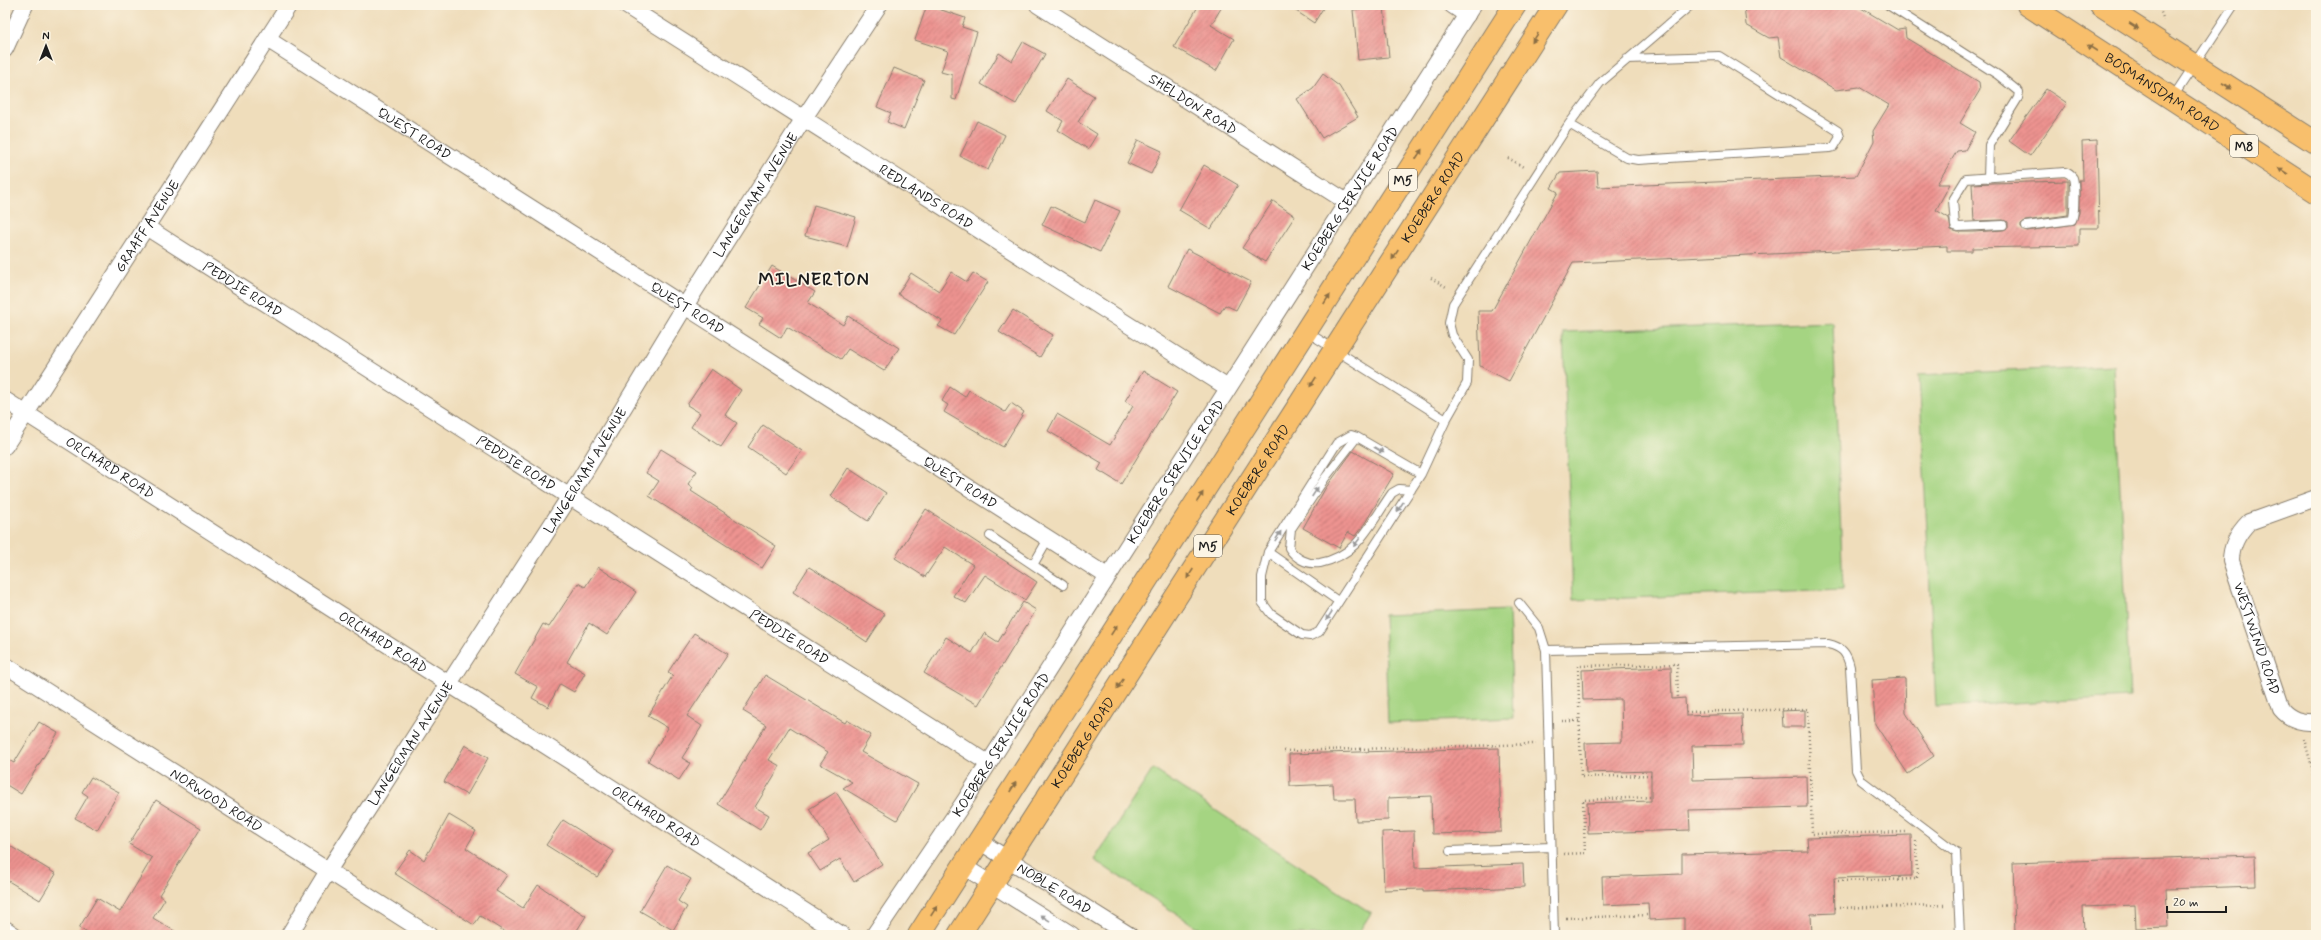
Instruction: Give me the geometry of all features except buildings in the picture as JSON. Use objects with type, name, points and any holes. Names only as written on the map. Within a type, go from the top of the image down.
[{"type":"main road","name":"M5","points":[[919,935],[1515,5]]},
{"type":"main road","name":"KOEBERG ROAD","points":[[959,935],[1556,5]]},
{"type":"main road","name":"BOSMANSDAM ROAD","points":[[2028,5],[2171,100],[2316,192]]},
{"type":"main road","points":[[2101,5],[2316,143]]},
{"type":"street","points":[[5,49],[25,5]]},
{"type":"street","name":"GRAAFF AVENUE","points":[[5,446],[289,5]]},
{"type":"street","name":"REDLANDS ROAD","points":[[625,5],[1228,388]]},
{"type":"street","name":"LANGERMAN AVENUE","points":[[289,935],[328,871],[570,496],[685,306],[804,118],[879,5]]},
{"type":"street","name":"SHELDON ROAD","points":[[1038,5],[1348,202]]},
{"type":"street","points":[[1452,5],[1470,10]]},
{"type":"street","name":"KOEBERG SERVICE ROAD","points":[[874,935],[988,763],[1470,10]]},
{"type":"street","name":"QUEST ROAD","points":[[267,39],[1107,576]]},
{"type":"street","name":"PEDDIE ROAD","points":[[146,227],[988,763]]},
{"type":"street","name":"ORCHARD ROAD","points":[[5,400],[842,935]]},
{"type":"street","name":"WESTWIND ROAD","points":[[2306,721],[2287,716],[2281,709],[2231,561],[2231,550],[2241,530],[2248,522],[2316,498]]},
{"type":"street","name":"NORWOOD ROAD","points":[[5,665],[429,935]]},
{"type":"street","name":"NOBLE ROAD","points":[[979,841],[1107,929],[1130,935]]},
{"type":"street","points":[[963,866],[1072,935]]},
{"type":"street","points":[[5,929],[14,935]]},
{"type":"lane","points":[[1421,474],[1357,437],[1351,436],[1344,438],[1331,451],[1268,552],[1261,589],[1262,602],[1271,614],[1302,635],[1310,636],[1319,632],[1421,474],[1446,420],[1467,383],[1468,360],[1452,336],[1449,323],[1453,304],[1569,124],[1600,82],[1691,5]]},
{"type":"lane","points":[[1888,5],[1998,75],[2019,92],[2018,98],[1989,145],[1988,178]]},
{"type":"lane","points":[[2171,100],[2234,5]]},
{"type":"lane","points":[[1569,124],[1627,158],[1638,160],[1830,148],[1834,147],[1840,137],[1838,131],[1719,56],[1627,59]]},
{"type":"lane","points":[[2003,225],[1959,227],[1954,223],[1954,197],[1965,181],[1968,179],[2065,172],[2072,177],[2074,214],[2072,220],[2026,226]]},
{"type":"lane","points":[[1306,332],[1446,420]]},
{"type":"lane","points":[[1357,437],[1325,478],[1291,529],[1289,548],[1294,555],[1308,563],[1335,560],[1354,547],[1392,493],[1399,489],[1411,490]]},
{"type":"lane","points":[[990,536],[1063,585]]},
{"type":"lane","points":[[1033,565],[1048,539]]},
{"type":"lane","points":[[1268,552],[1338,602]]},
{"type":"lane","points":[[1519,603],[1538,628],[1546,650],[1554,935]]},
{"type":"lane","points":[[1546,650],[1828,644],[1842,650],[1848,656],[1850,667],[1856,770],[1861,780],[1956,852],[1960,904],[1960,935]]},
{"type":"lane","points":[[1450,851],[1551,851]]},
{"type":"path","points":[[1912,20],[1924,5],[1953,7],[1954,5]]},
{"type":"path","points":[[2158,5],[2165,22]]},
{"type":"path","points":[[1508,158],[1536,175]]},
{"type":"path","points":[[1431,278],[1459,294]]},
{"type":"path","points":[[1651,775],[1581,777],[1578,666],[1677,664],[1678,698]]},
{"type":"path","points":[[1686,712],[1808,709],[1812,834],[1908,832]]},
{"type":"path","points":[[2306,721],[2303,736],[2316,781]]},
{"type":"path","points":[[1284,751],[1549,743]]},
{"type":"path","points":[[1551,851],[1585,853],[1583,800],[1651,797]]},
{"type":"path","points":[[1834,881],[1917,879],[1916,832]]},
{"type":"path","points":[[1835,908],[1960,904]]},
{"type":"path","points":[[1554,918],[1648,916]]},
{"type":"green space","points":[[1833,322],[1843,590],[1573,600],[1563,332]]},
{"type":"green space","points":[[2114,366],[2130,697],[1936,707],[1919,375]]},
{"type":"green space","points":[[1509,610],[1513,718],[1388,723],[1384,615]]},
{"type":"green space","points":[[1153,769],[1371,913],[1357,935],[1209,935],[1094,860]]},
{"type":"district","name":"MILNERTON","points":[[814,279]]}]
